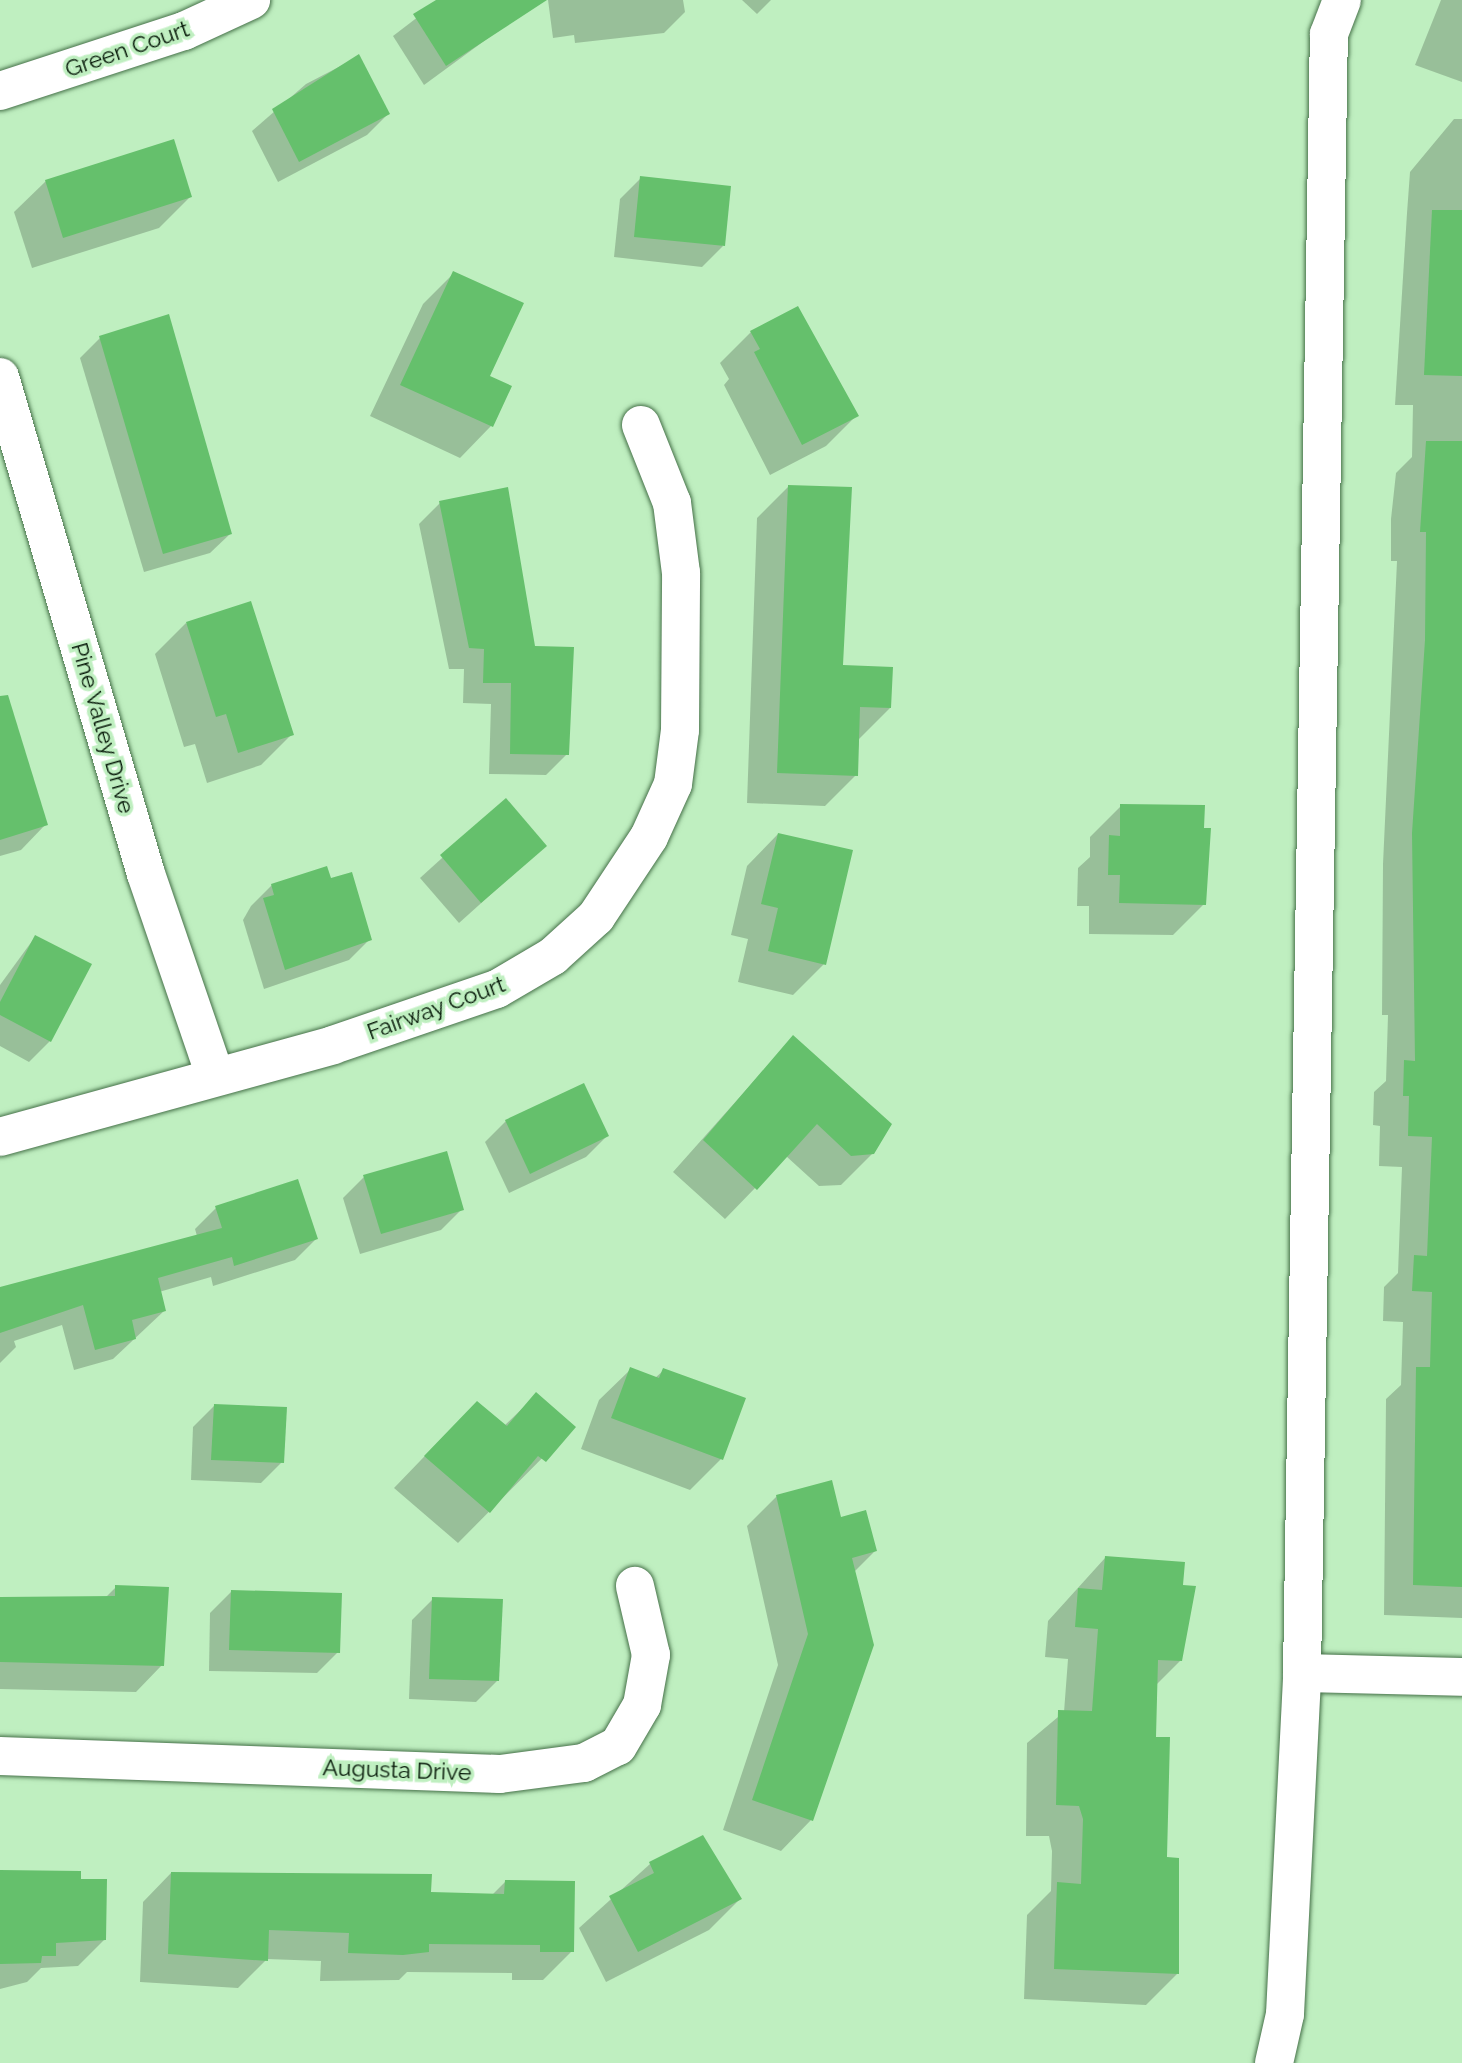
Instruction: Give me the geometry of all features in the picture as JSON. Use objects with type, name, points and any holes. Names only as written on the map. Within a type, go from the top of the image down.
[{"type":"street","name":"Green Court","points":[[0,91],[184,32],[251,0]]},
{"type":"street","points":[[1274,2063],[1285,2014],[1302,1673],[1329,48],[1342,0]]},
{"type":"street","name":"Pine Valley Drive","points":[[0,377],[146,874],[215,1076]]},
{"type":"street","name":"Fairway Court","points":[[0,1137],[333,1045],[497,989],[553,956],[624,879],[673,784],[684,686],[672,503],[641,425]]},
{"type":"street","name":"Augusta Drive","points":[[0,1756],[500,1774],[584,1763],[618,1746],[642,1705],[650,1655],[635,1586]]},
{"type":"street","points":[[1302,1673],[1462,1677]]},
{"type":"building","points":[[436,0],[547,0],[446,66],[413,14]]},
{"type":"building","points":[[359,54],[390,114],[299,162],[272,109]]},
{"type":"building","points":[[174,139],[192,197],[63,238],[45,180]]},
{"type":"building","points":[[640,176],[731,186],[725,246],[634,237]]},
{"type":"building","points":[[1432,210],[1462,210],[1462,376],[1424,375]]},
{"type":"building","points":[[453,271],[524,303],[490,376],[512,386],[493,427],[400,385]]},
{"type":"building","points":[[798,306],[859,416],[802,445],[754,352],[760,349],[750,331]]},
{"type":"building","points":[[169,314],[232,534],[163,554],[99,336]]},
{"type":"building","points":[[1426,441],[1462,441],[1462,1587],[1413,1585],[1416,1367],[1430,1367],[1432,1292],[1412,1291],[1414,1255],[1427,1256],[1432,1137],[1408,1136],[1409,1096],[1403,1096],[1404,1060],[1415,1061],[1412,833],[1425,640],[1426,532],[1420,532]]},
{"type":"building","points":[[788,485],[852,487],[843,665],[893,667],[891,708],[860,707],[858,776],[777,773]]},
{"type":"building","points":[[508,487],[535,646],[574,647],[569,755],[510,754],[511,683],[483,683],[484,649],[469,648],[439,501]]},
{"type":"building","points":[[251,601],[294,735],[238,753],[226,714],[216,717],[186,622]]},
{"type":"building","points":[[8,695],[48,825],[0,840],[0,696]]},
{"type":"building","points":[[506,798],[547,846],[481,903],[440,855]]},
{"type":"building","points":[[1120,804],[1205,805],[1204,828],[1211,828],[1206,905],[1119,903],[1120,875],[1108,875],[1109,835],[1120,836]]},
{"type":"building","points":[[778,833],[853,850],[826,965],[768,951],[778,908],[761,904]]},
{"type":"building","points":[[327,866],[331,878],[352,872],[372,940],[285,970],[263,898],[274,895],[271,884]]},
{"type":"building","points":[[35,935],[92,964],[51,1042],[0,1015],[0,1002]]},
{"type":"building","points":[[793,1035],[892,1124],[874,1154],[851,1156],[817,1124],[757,1190],[703,1140]]},
{"type":"building","points":[[584,1083],[609,1136],[530,1174],[505,1120]]},
{"type":"building","points":[[447,1151],[464,1210],[381,1234],[363,1175]]},
{"type":"building","points":[[298,1179],[318,1239],[234,1266],[232,1257],[158,1278],[166,1311],[132,1320],[136,1339],[95,1350],[83,1305],[0,1333],[0,1287],[222,1228],[215,1206]]},
{"type":"building","points":[[630,1367],[659,1378],[663,1368],[746,1398],[723,1460],[611,1418]]},
{"type":"building","points":[[536,1392],[576,1427],[546,1462],[538,1456],[490,1513],[424,1456],[477,1401],[507,1426]]},
{"type":"building","points":[[214,1404],[287,1407],[284,1463],[211,1460]]},
{"type":"building","points":[[832,1480],[841,1517],[866,1510],[877,1551],[852,1558],[874,1645],[813,1821],[752,1800],[808,1634],[776,1495]]},
{"type":"building","points":[[1105,1556],[1185,1562],[1183,1585],[1196,1586],[1182,1661],[1158,1660],[1156,1737],[1170,1737],[1167,1857],[1179,1858],[1179,1974],[1054,1969],[1057,1882],[1081,1884],[1083,1819],[1079,1806],[1056,1805],[1058,1710],[1092,1711],[1098,1629],[1075,1627],[1078,1588],[1102,1590]]},
{"type":"building","points":[[115,1585],[169,1587],[164,1666],[0,1662],[0,1597],[115,1596]]},
{"type":"building","points":[[231,1590],[342,1593],[340,1653],[229,1650]]},
{"type":"building","points":[[432,1597],[503,1599],[499,1681],[429,1679]]},
{"type":"building","points":[[703,1835],[742,1899],[638,1952],[609,1896],[654,1873],[649,1862]]},
{"type":"building","points":[[0,1870],[81,1871],[81,1879],[107,1879],[106,1940],[56,1943],[56,1956],[42,1956],[41,1963],[0,1964]]},
{"type":"building","points":[[171,1872],[432,1874],[431,1892],[504,1894],[505,1880],[575,1881],[574,1952],[540,1952],[540,1945],[429,1944],[429,1952],[403,1955],[348,1953],[349,1933],[269,1930],[268,1961],[168,1954]]}]
